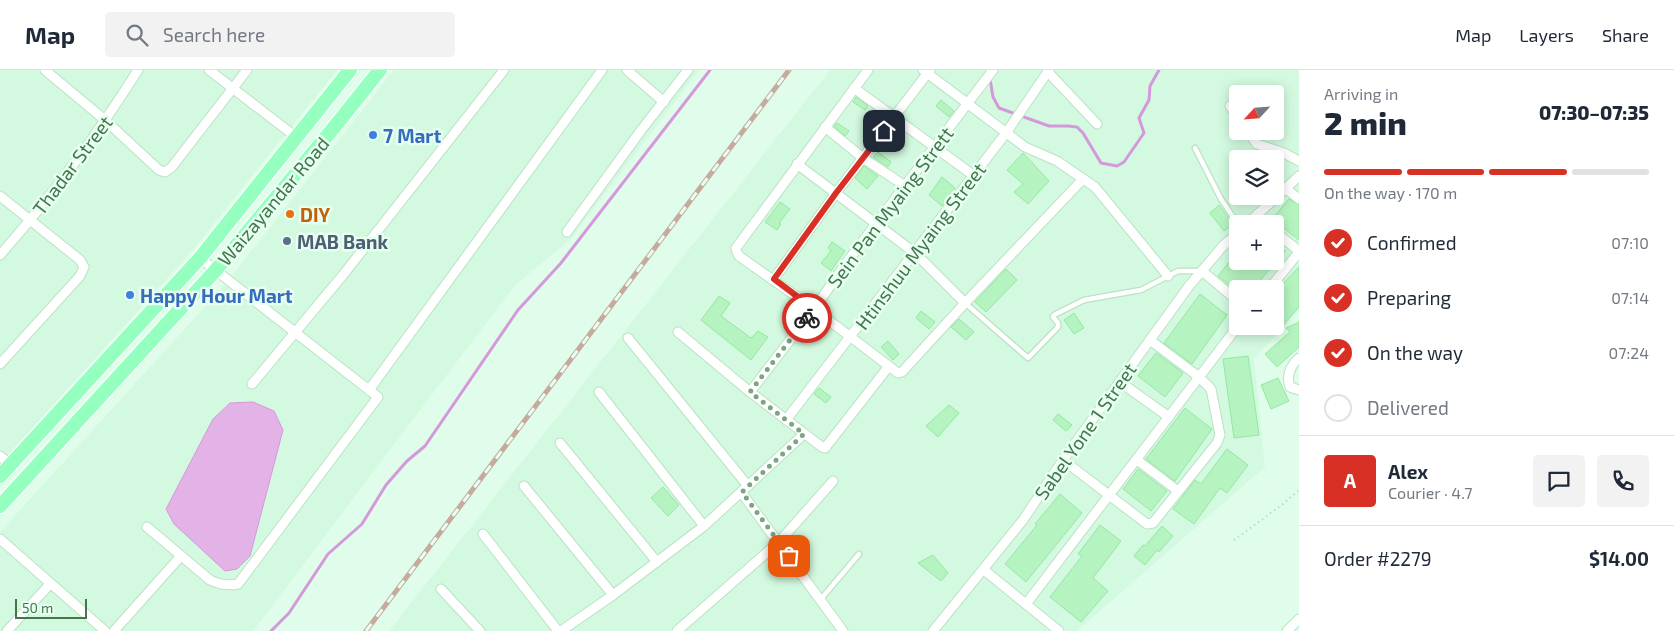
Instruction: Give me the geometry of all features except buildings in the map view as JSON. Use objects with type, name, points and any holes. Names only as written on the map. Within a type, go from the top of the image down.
[{"type":"main road","name":"Waizayandar Road","points":[[0,476],[5,460],[43,429],[200,258],[350,70]]},
{"type":"main road","name":"Waizayandar Road","points":[[0,506],[215,271],[336,126],[380,70]]},
{"type":"main road","points":[[43,429],[58,442]]},
{"type":"street","points":[[45,70],[106,121],[159,170],[165,172],[171,168],[247,70]]},
{"type":"street","name":"Thadar Street","points":[[0,255],[30,221],[106,121],[138,70]]},
{"type":"street","points":[[209,70],[296,137]]},
{"type":"street","points":[[252,384],[296,333],[504,70]]},
{"type":"street","points":[[369,390],[602,70]]},
{"type":"street","points":[[627,70],[664,102]]},
{"type":"street","points":[[567,232],[642,129],[688,70]]},
{"type":"street","points":[[868,70],[736,248],[739,256],[774,279],[898,373],[902,372],[965,302],[1083,180]]},
{"type":"street","name":"Sein Pan Myaing Strett","points":[[750,392],[993,70]]},
{"type":"street","points":[[774,279],[927,71],[1025,147],[1057,161],[1095,187],[1168,276]]},
{"type":"street","points":[[1048,71],[1097,124]]},
{"type":"street","name":"Htinshuu Myaing Street","points":[[786,420],[1006,133],[1048,71]]},
{"type":"street","points":[[854,88],[973,175]]},
{"type":"street","points":[[826,127],[863,158],[905,186]]},
{"type":"street","points":[[1254,140],[1257,144],[1284,153],[1299,161]]},
{"type":"street","points":[[797,164],[915,253],[965,302]]},
{"type":"street","points":[[1257,215],[1299,176]]},
{"type":"street","points":[[1286,189],[1299,199]]},
{"type":"street","points":[[0,196],[80,260],[84,267],[80,276],[0,364]]},
{"type":"street","points":[[1276,280],[1299,252],[1284,240]]},
{"type":"street","name":"Sabel Yone 1 Street","points":[[933,631],[1023,520],[1063,460],[1150,340],[1202,271],[1229,241]]},
{"type":"street","points":[[147,528],[210,580],[228,586],[238,584],[378,397],[200,258]]},
{"type":"street","points":[[1202,271],[1229,294]]},
{"type":"street","points":[[678,332],[750,392],[822,448],[828,446],[889,366]]},
{"type":"street","points":[[1026,604],[1231,335]]},
{"type":"street","points":[[628,338],[745,489],[779,542],[843,631]]},
{"type":"street","points":[[1063,460],[1147,524],[1150,524],[1217,443],[1220,435],[1213,393],[1200,377],[1150,340]]},
{"type":"street","points":[[1299,358],[1289,370],[1288,380],[1290,387],[1299,390]]},
{"type":"street","points":[[1120,382],[1169,417]]},
{"type":"street","points":[[599,392],[704,526]]},
{"type":"street","points":[[483,534],[560,631],[613,595],[704,526],[804,434]]},
{"type":"street","points":[[560,443],[657,562]]},
{"type":"street","points":[[1137,460],[1178,491]]},
{"type":"street","points":[[676,631],[779,542],[833,481]]},
{"type":"street","points":[[524,486],[613,595]]},
{"type":"street","points":[[0,538],[50,584],[106,631]]},
{"type":"street","points":[[114,631],[180,557]]},
{"type":"street","points":[[984,570],[1058,631]]},
{"type":"street","points":[[7,631],[50,584]]},
{"type":"street","points":[[442,589],[480,631]]},
{"type":"street","points":[[1287,631],[1299,619]]},
{"type":"lane","points":[[1194,148],[1221,199],[1232,215]]},
{"type":"lane","points":[[965,302],[1028,358],[1058,327],[1058,323],[1053,317],[1054,315],[1084,300],[1141,290],[1178,271],[1202,271]]},
{"type":"lane","points":[[820,600],[859,554]]},
{"type":"path","points":[[1234,540],[1299,490]]},
{"type":"shaded area","points":[[0,70],[337,70],[192,251],[0,464]]},
{"type":"shaded area","points":[[394,70],[699,70],[570,240],[515,285],[253,631],[0,631],[0,532],[223,287]]},
{"type":"shaded area","points":[[830,70],[1299,70],[1299,310],[1284,326],[1284,280],[1229,280],[1229,335],[1276,335],[1254,359],[1265,467],[1077,631],[389,631]]},
{"type":"shaded area","points":[[253,402],[274,411],[283,430],[250,556],[237,569],[225,571],[174,524],[166,509],[213,419],[230,403]]},
{"type":"waterway","points":[[271,631],[289,613],[328,554],[362,524],[386,485],[407,461],[425,446],[518,310],[561,263],[710,70]]},
{"type":"waterway","points":[[990,79],[993,97],[999,108],[1049,126],[1077,127],[1083,133],[1101,163],[1117,166],[1124,162],[1144,133],[1139,118],[1149,100],[1150,86],[1159,70]]},
{"type":"railway","points":[[366,631],[789,70]]},
{"type":"way so far","points":[[789,556],[742,492],[804,434],[750,392],[807,318]]},
{"type":"place","name":"7 Mart","points":[[373,135]]},
{"type":"place","name":"DIY","points":[[290,214]]},
{"type":"place","name":"MAB Bank","points":[[287,241]]},
{"type":"place","name":"Happy Hour Mart","points":[[130,295]]},
{"type":"route","points":[[807,318],[814,309],[774,279],[836,193],[884,131]]}]
